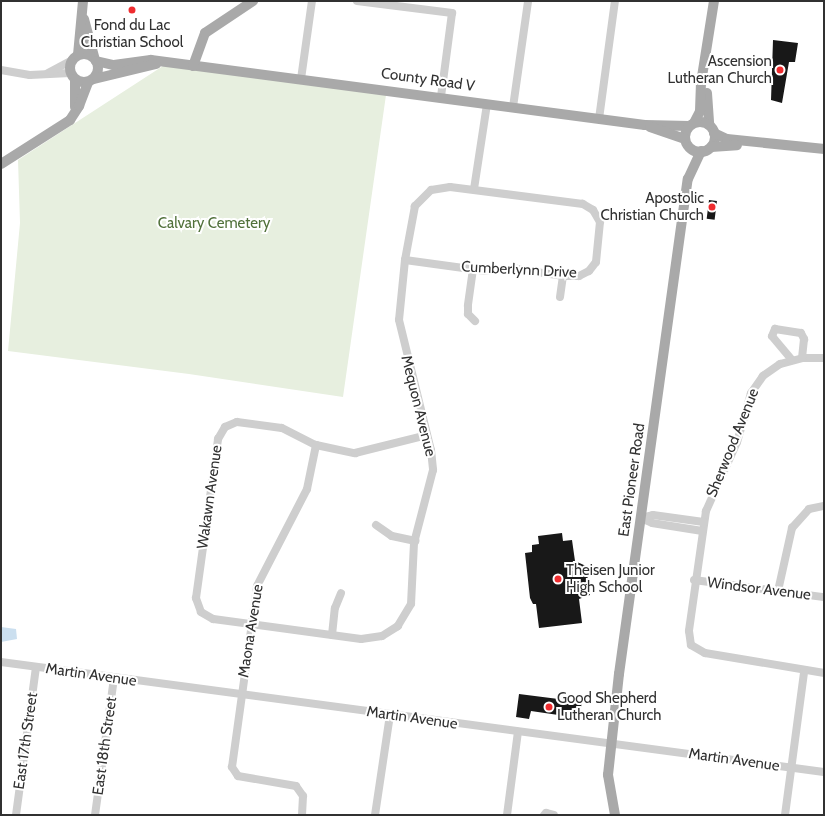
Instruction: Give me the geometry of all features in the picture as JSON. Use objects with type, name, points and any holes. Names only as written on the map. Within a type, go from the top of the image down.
[{"type":"main road","points":[[193,66],[205,33],[253,1]]},
{"type":"main road","points":[[688,179],[687,143],[691,124],[700,111],[705,53],[714,1]]},
{"type":"main road","points":[[76,109],[73,76],[82,5]]},
{"type":"main road","points":[[1,164],[70,120],[99,68],[95,59],[82,5]]},
{"type":"main road","points":[[705,53],[712,129],[711,147]]},
{"type":"main road","points":[[75,58],[86,54],[95,59]]},
{"type":"main road","name":"County Road V","points":[[95,59],[114,65],[151,60],[645,125],[691,124],[712,129]]},
{"type":"main road","points":[[73,76],[91,80],[161,62]]},
{"type":"main road","points":[[645,125],[687,143],[701,151],[711,147],[763,142]]},
{"type":"main road","points":[[712,129],[727,139],[824,148]]},
{"type":"main road","name":"East Pioneer Road","points":[[614,815],[608,785],[610,743],[688,179],[701,151]]},
{"type":"street","points":[[301,79],[312,1]]},
{"type":"street","points":[[358,1],[452,13],[441,98]]},
{"type":"street","points":[[513,107],[528,1]]},
{"type":"street","points":[[599,119],[615,1]]},
{"type":"street","points":[[48,73],[75,58]]},
{"type":"street","points":[[1,70],[28,75],[48,73],[73,76]]},
{"type":"street","points":[[474,189],[487,104]]},
{"type":"street","name":"Mequon Avenue","points":[[251,624],[332,635],[374,638],[389,633],[402,622],[412,600],[415,541],[432,479],[433,457],[400,331],[400,301],[412,213],[422,197],[442,187],[474,189]]},
{"type":"street","name":"Cumberlynn Drive","points":[[405,260],[473,269],[521,269],[562,276],[584,274],[596,262],[601,226],[594,210],[583,204],[474,189]]},
{"type":"street","points":[[473,269],[468,314],[475,321]]},
{"type":"street","points":[[560,297],[562,276]]},
{"type":"street","points":[[792,360],[772,336],[775,329],[801,333],[804,339],[802,358]]},
{"type":"street","name":"Sherwood Avenue","points":[[804,672],[705,653],[690,643],[689,619],[704,522],[711,498],[737,442],[751,393],[767,373],[792,360],[802,358],[824,358]]},
{"type":"street","name":"Wakawn Avenue","points":[[251,624],[209,618],[201,612],[197,602],[219,434],[227,425],[240,422],[288,430],[316,445],[358,453],[427,435]]},
{"type":"street","name":"Maona Avenue","points":[[302,815],[304,797],[296,786],[242,777],[235,774],[232,767],[251,624],[261,575],[307,490],[316,445]]},
{"type":"street","points":[[778,591],[792,528],[809,509],[823,506]]},
{"type":"street","points":[[641,518],[653,515],[704,522]]},
{"type":"street","points":[[641,518],[652,523],[702,531]]},
{"type":"street","points":[[376,525],[392,536],[415,541]]},
{"type":"street","name":"Windsor Avenue","points":[[694,580],[824,597]]},
{"type":"street","points":[[332,635],[335,608],[341,593]]},
{"type":"street","name":"Martin Avenue","points":[[1,662],[824,772]]},
{"type":"street","name":"East 17th Street","points":[[16,815],[36,667]]},
{"type":"street","points":[[784,815],[804,672],[824,673]]},
{"type":"street","name":"East 18th Street","points":[[95,815],[114,678]]},
{"type":"street","points":[[376,815],[390,715]]},
{"type":"street","points":[[507,815],[518,732]]},
{"type":"street","points":[[544,815],[554,815]]},
{"type":"green space","name":"Calvary Cemetery","points":[[166,64],[386,95],[343,397],[189,374],[8,351],[20,223],[18,160]]},
{"type":"water","points":[[1,627],[16,629],[17,639],[1,642]]},
{"type":"building","name":"Ascension Lutheran Church","points":[[773,40],[798,43],[795,62],[789,62],[782,103],[771,100]]},
{"type":"building","name":"Apostolic Christian Church","points":[[709,200],[717,201],[715,220],[707,219]]},
{"type":"building","name":"Theisen Junior High School","points":[[562,533],[563,541],[572,540],[575,561],[586,566],[590,595],[579,599],[582,623],[539,628],[536,604],[533,604],[530,598],[525,553],[532,552],[532,545],[539,544],[538,536]]},
{"type":"building","name":"Good Shepherd Lutheran Church","points":[[519,694],[582,702],[579,718],[531,711],[529,719],[516,717]]},
{"type":"place","name":"Fond du Lac Christian School","points":[[132,10]]},
{"type":"place","name":"Ascension Lutheran Church","points":[[780,70]]},
{"type":"place","name":"Apostolic Christian Church","points":[[712,207]]},
{"type":"place","name":"Theisen Junior High School","points":[[558,579]]},
{"type":"place","name":"Good Shepherd Lutheran Church","points":[[549,707]]}]
